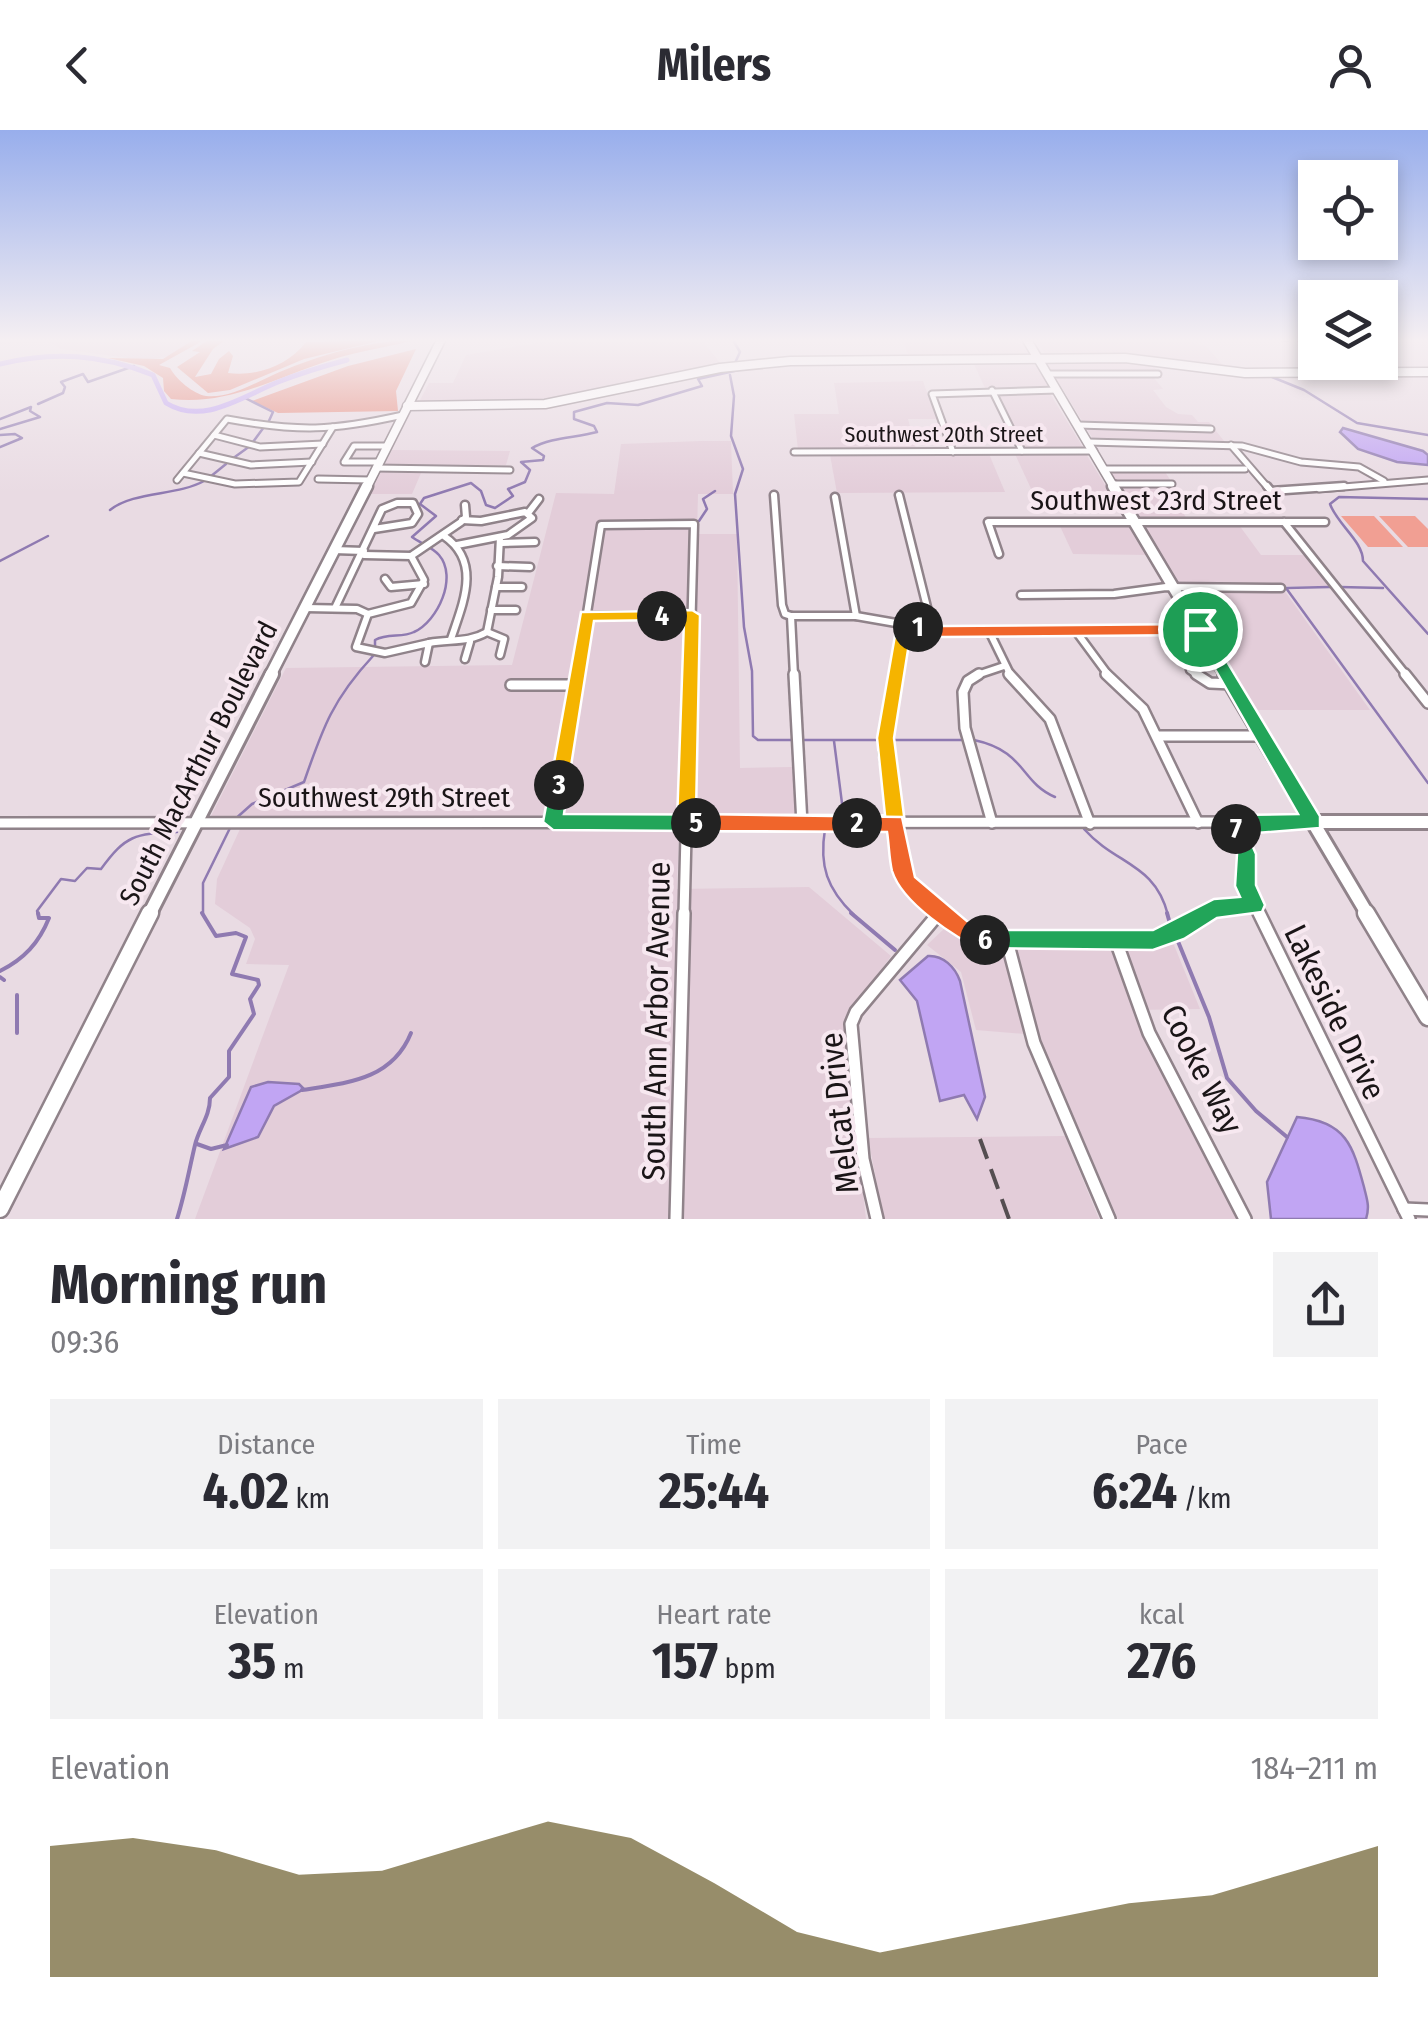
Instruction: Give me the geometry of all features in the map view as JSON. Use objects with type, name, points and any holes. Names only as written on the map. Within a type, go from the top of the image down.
[{"type":"main road","name":"South MacArthur Boulevard","points":[[0,1209],[415,391]]},
{"type":"main road","points":[[405,411],[544,404],[608,391]]},
{"type":"main road","points":[[1058,391],[1428,1017]]},
{"type":"main road","name":"Southwest 29th Street","points":[[1313,822],[1428,822]]},
{"type":"street","points":[[953,452],[932,394],[980,391]]},
{"type":"street","points":[[992,391],[1022,451]]},
{"type":"street","points":[[177,480],[227,419],[285,431],[334,427],[405,411]]},
{"type":"street","points":[[1086,439],[1169,424],[1211,429]]},
{"type":"street","points":[[183,474],[235,484],[301,480],[334,427]]},
{"type":"street","points":[[214,435],[260,447],[323,444]]},
{"type":"street","points":[[1086,439],[1113,444],[1230,445],[1311,464],[1359,467],[1384,481]]},
{"type":"street","name":"Southwest 20th Street","points":[[794,452],[1022,451],[1086,439]]},
{"type":"street","points":[[1230,445],[1271,491],[1329,490],[1384,481],[1428,480]]},
{"type":"street","points":[[387,446],[354,446],[344,462],[510,470]]},
{"type":"street","points":[[199,453],[251,466],[312,462]]},
{"type":"street","points":[[1104,469],[1245,469]]},
{"type":"street","points":[[318,480],[370,480]]},
{"type":"street","points":[[1117,490],[1172,484]]},
{"type":"street","points":[[774,495],[798,739],[802,824]]},
{"type":"street","points":[[899,495],[933,631]]},
{"type":"street","points":[[835,497],[856,616]]},
{"type":"street","points":[[462,520],[479,521],[529,512],[538,499]]},
{"type":"street","points":[[336,608],[382,509],[406,502],[415,506],[419,517],[412,523],[374,530]]},
{"type":"street","points":[[335,548],[411,556],[462,520],[466,516],[465,505]]},
{"type":"street","points":[[501,540],[527,526],[532,518],[529,512]]},
{"type":"street","name":"Southwest 23rd Street","points":[[999,554],[988,522],[1133,517],[1325,522]]},
{"type":"street","points":[[1284,522],[1428,703]]},
{"type":"street","name":"South Ann Arbor Avenue","points":[[587,616],[601,525],[694,524],[676,1219]]},
{"type":"street","points":[[444,536],[457,545],[470,580],[451,639]]},
{"type":"street","points":[[486,632],[501,540]]},
{"type":"street","points":[[457,545],[501,540],[535,542]]},
{"type":"street","points":[[306,608],[357,608],[368,614],[410,605],[424,584],[411,556]]},
{"type":"street","points":[[497,566],[530,567]]},
{"type":"street","points":[[385,578],[391,587],[424,584]]},
{"type":"street","points":[[496,587],[522,588]]},
{"type":"street","points":[[1021,595],[1282,588]]},
{"type":"street","points":[[491,610],[516,610]]},
{"type":"street","points":[[787,613],[856,616],[933,631],[1200,629]]},
{"type":"street","points":[[368,614],[355,642],[360,651],[385,653],[451,639],[470,642],[486,632],[504,639],[500,654]]},
{"type":"street","points":[[553,822],[587,616],[692,615]]},
{"type":"street","points":[[905,624],[885,740],[902,870],[908,883],[940,912],[976,938],[1116,941],[1165,937],[1214,909],[1254,905]]},
{"type":"street","points":[[1074,630],[1098,666],[1142,709],[1198,824]]},
{"type":"street","points":[[990,631],[1004,666],[1050,718],[1090,824]]},
{"type":"street","points":[[465,659],[470,642]]},
{"type":"street","points":[[425,662],[429,644]]},
{"type":"street","points":[[1213,652],[1188,658],[1190,670],[1210,683],[1232,684]]},
{"type":"street","points":[[992,823],[960,706],[962,693],[976,675],[1004,666]]},
{"type":"street","points":[[511,685],[576,685]]},
{"type":"street","points":[[1157,736],[1262,736]]},
{"type":"street","name":"Southwest 29th Street","points":[[0,823],[1313,822]]},
{"type":"street","name":"Lakeside Drive","points":[[1233,823],[1246,854],[1244,876],[1254,905],[1407,1214]]},
{"type":"street","name":"Melcat Drive","points":[[877,1219],[863,1159],[851,1024],[860,1006],[940,912]]},
{"type":"street","points":[[1007,941],[1032,1037],[1109,1219]]},
{"type":"street","name":"Cooke Way","points":[[1116,941],[1150,1033],[1246,1219]]},
{"type":"street","points":[[1407,1214],[1428,1210]]},
{"type":"shaded area","points":[[164,391],[194,391],[216,396],[243,391],[213,398],[192,400],[171,399]]},
{"type":"shaded area","points":[[280,391],[396,391],[398,411],[278,413],[252,401]]},
{"type":"shaded area","points":[[425,391],[592,391],[540,402],[418,404]]},
{"type":"shaded area","points":[[835,391],[926,391],[936,419],[908,419],[916,449],[798,450],[794,414],[839,414]]},
{"type":"shaded area","points":[[1064,391],[1154,391],[1166,407],[1178,414],[1209,422],[1224,441],[1093,439]]},
{"type":"shaded area","points":[[996,392],[1049,392],[1084,449],[1024,449]]},
{"type":"shaded area","points":[[1343,428],[1423,451],[1428,455],[1428,465],[1397,462],[1358,449],[1340,432]]},
{"type":"shaded area","points":[[731,441],[733,494],[698,494],[697,534],[737,534],[740,768],[792,767],[796,816],[210,818],[286,668],[512,665],[556,493],[614,494],[621,444]]},
{"type":"shaded area","points":[[392,450],[510,451],[506,465],[424,466],[412,494],[370,494]]},
{"type":"shaded area","points":[[989,454],[1005,492],[837,493],[830,455]]},
{"type":"shaded area","points":[[1015,454],[1086,454],[1110,493],[1033,493]]},
{"type":"shaded area","points":[[1110,472],[1165,472],[1181,496],[1173,497],[1187,519],[1138,519]]},
{"type":"shaded area","points":[[1341,516],[1374,516],[1403,547],[1368,547]]},
{"type":"shaded area","points":[[1379,516],[1415,516],[1428,529],[1428,547],[1408,547]]},
{"type":"shaded area","points":[[1059,524],[1125,524],[1135,530],[1150,555],[1073,554]]},
{"type":"shaded area","points":[[1142,525],[1239,525],[1261,555],[1306,555],[1330,586],[1281,586],[1370,710],[1252,710]]},
{"type":"shaded area","points":[[240,829],[679,830],[677,889],[809,887],[891,956],[843,1023],[866,1219],[195,1219],[289,965],[246,964],[255,939],[250,928],[215,904],[217,879]]},
{"type":"shaded area","points":[[947,926],[972,945],[998,948],[1174,945],[1200,1009],[1134,1010],[1240,1219],[1118,1219],[1038,1035],[976,1030],[961,972],[927,945]]},
{"type":"shaded area","points":[[928,956],[948,963],[960,981],[985,1097],[977,1119],[964,1095],[940,1101],[917,1001],[900,980]]},
{"type":"shaded area","points":[[268,1082],[299,1084],[304,1089],[274,1106],[258,1137],[224,1149],[251,1087]]},
{"type":"shaded area","points":[[1297,1117],[1327,1124],[1345,1138],[1364,1187],[1366,1219],[1271,1219],[1267,1182]]},
{"type":"shaded area","points":[[1065,1136],[1099,1219],[884,1219],[868,1138]]},
{"type":"waterway","points":[[38,404],[64,391]]},
{"type":"waterway","points":[[160,391],[166,403],[194,411],[223,406],[259,391]]},
{"type":"waterway","points":[[375,648],[375,640],[409,634],[423,626],[443,598],[444,564],[436,552],[412,537],[436,516],[420,504],[424,498],[471,483],[481,491],[486,505],[495,508],[513,496],[508,489],[525,482],[530,470],[521,462],[543,460],[544,456],[532,448],[597,432],[594,426],[574,419],[574,412],[607,403],[638,405],[686,391]]},
{"type":"waterway","points":[[733,391],[731,436],[743,469],[735,494],[744,627],[752,671],[753,736],[758,740],[881,740]]},
{"type":"waterway","points":[[1305,391],[1357,423],[1428,435]]},
{"type":"waterway","points":[[245,398],[273,412],[268,423]]},
{"type":"waterway","points":[[0,419],[31,407],[30,411],[40,417],[0,429]]},
{"type":"waterway","points":[[253,442],[264,427]]},
{"type":"waterway","points":[[0,435],[15,434],[22,438],[0,447]]},
{"type":"waterway","points":[[232,459],[250,446]]},
{"type":"waterway","points":[[210,477],[226,464]]},
{"type":"waterway","points":[[110,510],[131,500],[204,481]]},
{"type":"waterway","points":[[699,521],[707,509],[703,499],[715,491]]},
{"type":"waterway","points":[[1428,499],[1339,497],[1330,504],[1359,546],[1363,561],[1428,634]]},
{"type":"waterway","points":[[0,561],[48,536]]},
{"type":"waterway","points":[[1330,587],[1286,588],[1428,783]]},
{"type":"waterway","points":[[1340,587],[1383,588]]},
{"type":"waterway","points":[[233,821],[252,804],[304,782],[331,714],[373,656]]},
{"type":"waterway","points":[[889,740],[966,740]]},
{"type":"waterway","points":[[974,740],[1004,751],[1055,797]]},
{"type":"waterway","points":[[834,741],[843,811]]},
{"type":"waterway","points":[[203,915],[203,883],[230,828]]},
{"type":"waterway","points":[[825,829],[823,854],[827,876],[837,896],[854,915]]},
{"type":"waterway","points":[[1084,829],[1144,874],[1162,898],[1168,915]]},
{"type":"waterway","points":[[38,915],[61,879],[75,881],[87,868],[101,869],[117,849],[132,839],[177,832]]},
{"type":"waterway","points":[[0,971],[35,943],[49,918],[39,918],[38,913]]},
{"type":"waterway","points":[[851,913],[895,950]]},
{"type":"waterway","points":[[1167,913],[1171,927]]},
{"type":"waterway","points":[[177,1219],[210,1098],[229,1077],[229,1051],[254,1014],[250,999],[259,985],[258,980],[232,974],[246,937],[236,933],[216,936],[203,915]]},
{"type":"waterway","points":[[1177,939],[1209,1017],[1227,1078],[1256,1111],[1287,1137]]},
{"type":"waterway","points":[[0,977],[4,980]]},
{"type":"waterway","points":[[17,995],[17,1033]]},
{"type":"waterway","points":[[302,1090],[351,1081],[380,1070],[403,1049],[411,1033]]},
{"type":"waterway","points":[[197,1144],[211,1149],[227,1145]]},
{"type":"railway","points":[[980,1139],[1009,1219]]},
{"type":"route","points":[[1200,629],[942,631],[905,624],[884,750],[896,823],[553,822],[587,616],[692,615],[687,822],[896,823],[902,870],[908,883],[960,929],[976,938],[1139,942],[1165,937],[1214,909],[1254,905],[1244,876],[1244,845],[1233,823],[1313,822],[1200,629]]}]
